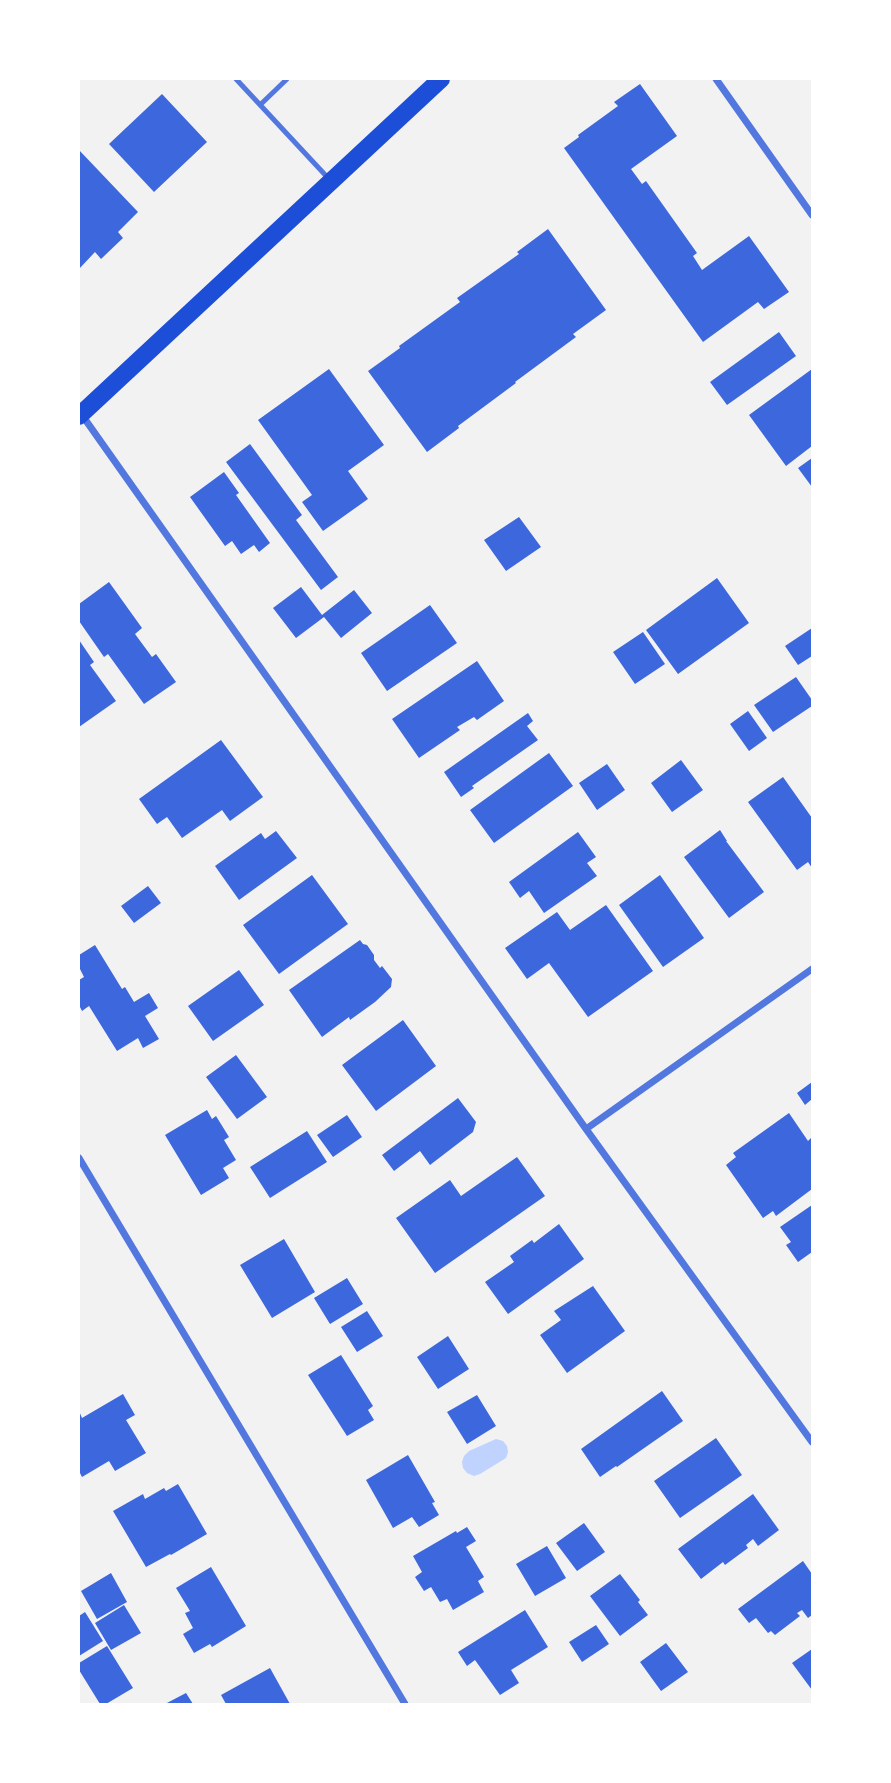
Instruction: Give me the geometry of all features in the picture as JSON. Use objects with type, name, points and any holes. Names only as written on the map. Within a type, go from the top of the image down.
[{"type":"main road","points":[[80,415],[441,79]]},
{"type":"street","points":[[716,79],[812,215]]},
{"type":"street","points":[[80,415],[586,1129],[812,1442]]},
{"type":"street","points":[[586,1129],[812,969]]},
{"type":"street","points":[[79,1158],[405,1704]]},
{"type":"lane","points":[[237,79],[331,181]]},
{"type":"lane","points":[[260,105],[287,79]]},
{"type":"water","points":[[496,1439],[507,1446],[506,1458],[480,1474],[474,1476],[467,1473],[463,1468],[464,1456]]},
{"type":"building","points":[[640,84],[677,136],[631,169],[642,184],[646,181],[697,253],[693,256],[702,270],[749,236],[789,292],[764,309],[758,302],[703,342],[564,148],[618,106],[614,102]]},
{"type":"building","points":[[162,94],[207,142],[154,192],[109,144]]},
{"type":"building","points":[[79,150],[138,212],[118,232],[123,238],[101,259],[95,252],[79,269]]},
{"type":"building","points":[[548,229],[606,310],[573,334],[576,337],[427,452],[368,371],[460,302],[457,298],[519,254],[517,252]]},
{"type":"building","points":[[779,332],[796,356],[727,405],[710,382]]},
{"type":"building","points":[[329,369],[384,445],[348,471],[368,499],[323,531],[302,502],[312,495],[258,420]]},
{"type":"building","points":[[812,369],[812,446],[786,466],[749,415]]},
{"type":"building","points":[[250,444],[302,515],[296,520],[338,577],[321,590],[226,462]]},
{"type":"building","points":[[812,458],[812,487],[798,468]]},
{"type":"building","points":[[224,472],[239,493],[236,495],[270,543],[259,552],[254,545],[241,554],[232,541],[225,546],[190,497]]},
{"type":"building","points":[[519,517],[541,547],[506,571],[484,540]]},
{"type":"building","points":[[717,578],[749,623],[678,674],[646,630]]},
{"type":"building","points":[[109,582],[142,628],[135,634],[152,657],[156,654],[176,682],[144,704],[108,654],[104,657],[79,621],[79,604]]},
{"type":"building","points":[[301,587],[322,615],[354,590],[372,613],[341,638],[324,617],[296,638],[273,608]]},
{"type":"building","points":[[430,605],[457,643],[387,691],[361,653]]},
{"type":"building","points":[[812,628],[812,656],[798,665],[785,646]]},
{"type":"building","points":[[643,632],[665,664],[635,684],[613,652]]},
{"type":"building","points":[[79,640],[94,662],[90,665],[116,701],[79,727]]},
{"type":"building","points":[[477,661],[504,701],[477,720],[474,717],[457,727],[460,730],[419,758],[392,719]]},
{"type":"building","points":[[796,677],[812,700],[812,706],[773,732],[754,705]]},
{"type":"building","points":[[748,711],[767,738],[749,751],[730,724]]},
{"type":"building","points":[[528,713],[533,721],[527,726],[538,740],[472,786],[474,788],[461,797],[444,772]]},
{"type":"building","points":[[221,740],[263,797],[230,821],[222,810],[182,838],[167,817],[157,824],[139,799]]},
{"type":"building","points":[[549,753],[573,786],[494,843],[470,810]]},
{"type":"building","points":[[681,760],[703,790],[672,812],[651,783]]},
{"type":"building","points":[[607,764],[625,790],[597,810],[579,783]]},
{"type":"building","points":[[783,777],[812,818],[812,868],[808,862],[797,870],[748,802]]},
{"type":"building","points":[[720,830],[764,892],[729,918],[684,857]]},
{"type":"building","points":[[276,831],[297,858],[239,900],[215,866],[261,833],[265,839]]},
{"type":"building","points":[[578,832],[596,857],[587,863],[597,876],[544,913],[529,891],[520,898],[509,882]]},
{"type":"building","points":[[312,875],[348,924],[279,974],[243,925]]},
{"type":"building","points":[[660,875],[704,938],[663,967],[619,905]]},
{"type":"building","points":[[148,886],[161,903],[134,923],[121,906]]},
{"type":"building","points":[[606,905],[653,971],[588,1017],[549,963],[527,979],[505,948],[557,912],[570,930]]},
{"type":"building","points":[[360,940],[367,945],[380,968],[382,966],[392,979],[391,987],[375,1002],[322,1037],[289,990]]},
{"type":"building","points":[[95,945],[122,989],[125,987],[134,1002],[149,993],[158,1008],[145,1016],[159,1039],[143,1048],[138,1038],[117,1051],[89,1006],[82,1011],[79,1005],[79,980],[84,977],[79,967],[79,955]]},
{"type":"building","points":[[239,970],[264,1005],[213,1041],[188,1006]]},
{"type":"building","points":[[403,1020],[436,1066],[376,1111],[342,1065]]},
{"type":"building","points":[[236,1055],[267,1097],[237,1119],[206,1077]]},
{"type":"building","points":[[812,1082],[812,1099],[805,1105],[797,1093]]},
{"type":"building","points":[[458,1098],[476,1122],[473,1132],[430,1165],[420,1151],[394,1171],[382,1155]]},
{"type":"building","points":[[207,1110],[212,1119],[216,1116],[229,1137],[224,1140],[236,1160],[223,1168],[229,1178],[201,1195],[165,1135]]},
{"type":"building","points":[[789,1113],[808,1141],[812,1137],[812,1189],[776,1216],[773,1211],[763,1218],[726,1165],[736,1157],[733,1153]]},
{"type":"building","points":[[347,1115],[362,1137],[333,1157],[317,1135]]},
{"type":"building","points":[[307,1131],[327,1162],[270,1198],[250,1167]]},
{"type":"building","points":[[517,1157],[545,1196],[435,1273],[396,1218],[450,1180],[461,1196]]},
{"type":"building","points":[[812,1205],[812,1252],[798,1262],[786,1245],[791,1242],[780,1227]]},
{"type":"building","points":[[559,1224],[584,1259],[508,1314],[485,1282],[514,1262],[510,1256],[532,1240],[534,1243]]},
{"type":"building","points":[[284,1239],[315,1292],[272,1318],[240,1265]]},
{"type":"building","points":[[347,1278],[363,1304],[330,1324],[314,1298]]},
{"type":"building","points":[[593,1286],[625,1331],[567,1373],[540,1335],[561,1320],[554,1311]]},
{"type":"building","points":[[367,1311],[383,1336],[357,1352],[341,1327]]},
{"type":"building","points":[[448,1336],[469,1369],[438,1389],[417,1357]]},
{"type":"building","points":[[341,1355],[373,1406],[368,1410],[374,1420],[347,1436],[308,1375]]},
{"type":"building","points":[[662,1391],[683,1421],[600,1477],[581,1449]]},
{"type":"building","points":[[123,1394],[135,1415],[126,1420],[146,1453],[115,1471],[109,1461],[82,1477],[79,1471],[79,1411],[82,1418]]},
{"type":"building","points":[[477,1395],[496,1426],[467,1444],[447,1412]]},
{"type":"building","points":[[716,1438],[742,1475],[680,1518],[654,1481]]},
{"type":"building","points":[[408,1455],[435,1502],[432,1503],[439,1515],[419,1527],[412,1517],[393,1528],[366,1480]]},
{"type":"building","points":[[178,1484],[207,1534],[146,1567],[113,1511],[143,1494],[145,1499],[164,1488],[166,1491]]},
{"type":"building","points":[[753,1494],[779,1530],[758,1546],[753,1539],[746,1545],[748,1548],[701,1579],[678,1549]]},
{"type":"building","points":[[584,1523],[605,1552],[577,1571],[556,1543]]},
{"type":"building","points":[[467,1527],[476,1541],[466,1547],[484,1577],[478,1581],[484,1592],[453,1610],[447,1599],[440,1602],[431,1587],[424,1591],[415,1577],[422,1572],[413,1556]]},
{"type":"building","points":[[547,1546],[566,1578],[535,1596],[516,1564]]},
{"type":"building","points":[[803,1561],[812,1574],[812,1615],[808,1618],[802,1610],[797,1613],[800,1616],[775,1635],[771,1631],[768,1633],[756,1618],[749,1623],[738,1609]]},
{"type":"building","points":[[211,1567],[246,1626],[212,1647],[210,1644],[194,1653],[183,1634],[193,1628],[185,1613],[190,1611],[176,1588]]},
{"type":"building","points":[[111,1573],[127,1602],[97,1619],[81,1591]]},
{"type":"building","points":[[620,1574],[648,1615],[620,1636],[590,1596]]},
{"type":"building","points":[[124,1605],[141,1633],[111,1650],[95,1623]]},
{"type":"building","points":[[525,1610],[548,1647],[511,1670],[519,1683],[500,1695],[475,1660],[467,1666],[458,1652]]},
{"type":"building","points":[[85,1612],[103,1641],[79,1656],[79,1616]]},
{"type":"building","points":[[596,1625],[609,1644],[582,1662],[569,1642]]},
{"type":"building","points":[[666,1643],[688,1672],[661,1691],[640,1662]]},
{"type":"building","points":[[107,1646],[133,1688],[106,1704],[100,1704],[79,1670],[79,1663]]},
{"type":"building","points":[[812,1649],[812,1690],[792,1663]]},
{"type":"building","points":[[270,1668],[290,1704],[226,1704],[221,1695]]},
{"type":"building","points":[[186,1693],[193,1704],[165,1704]]}]
